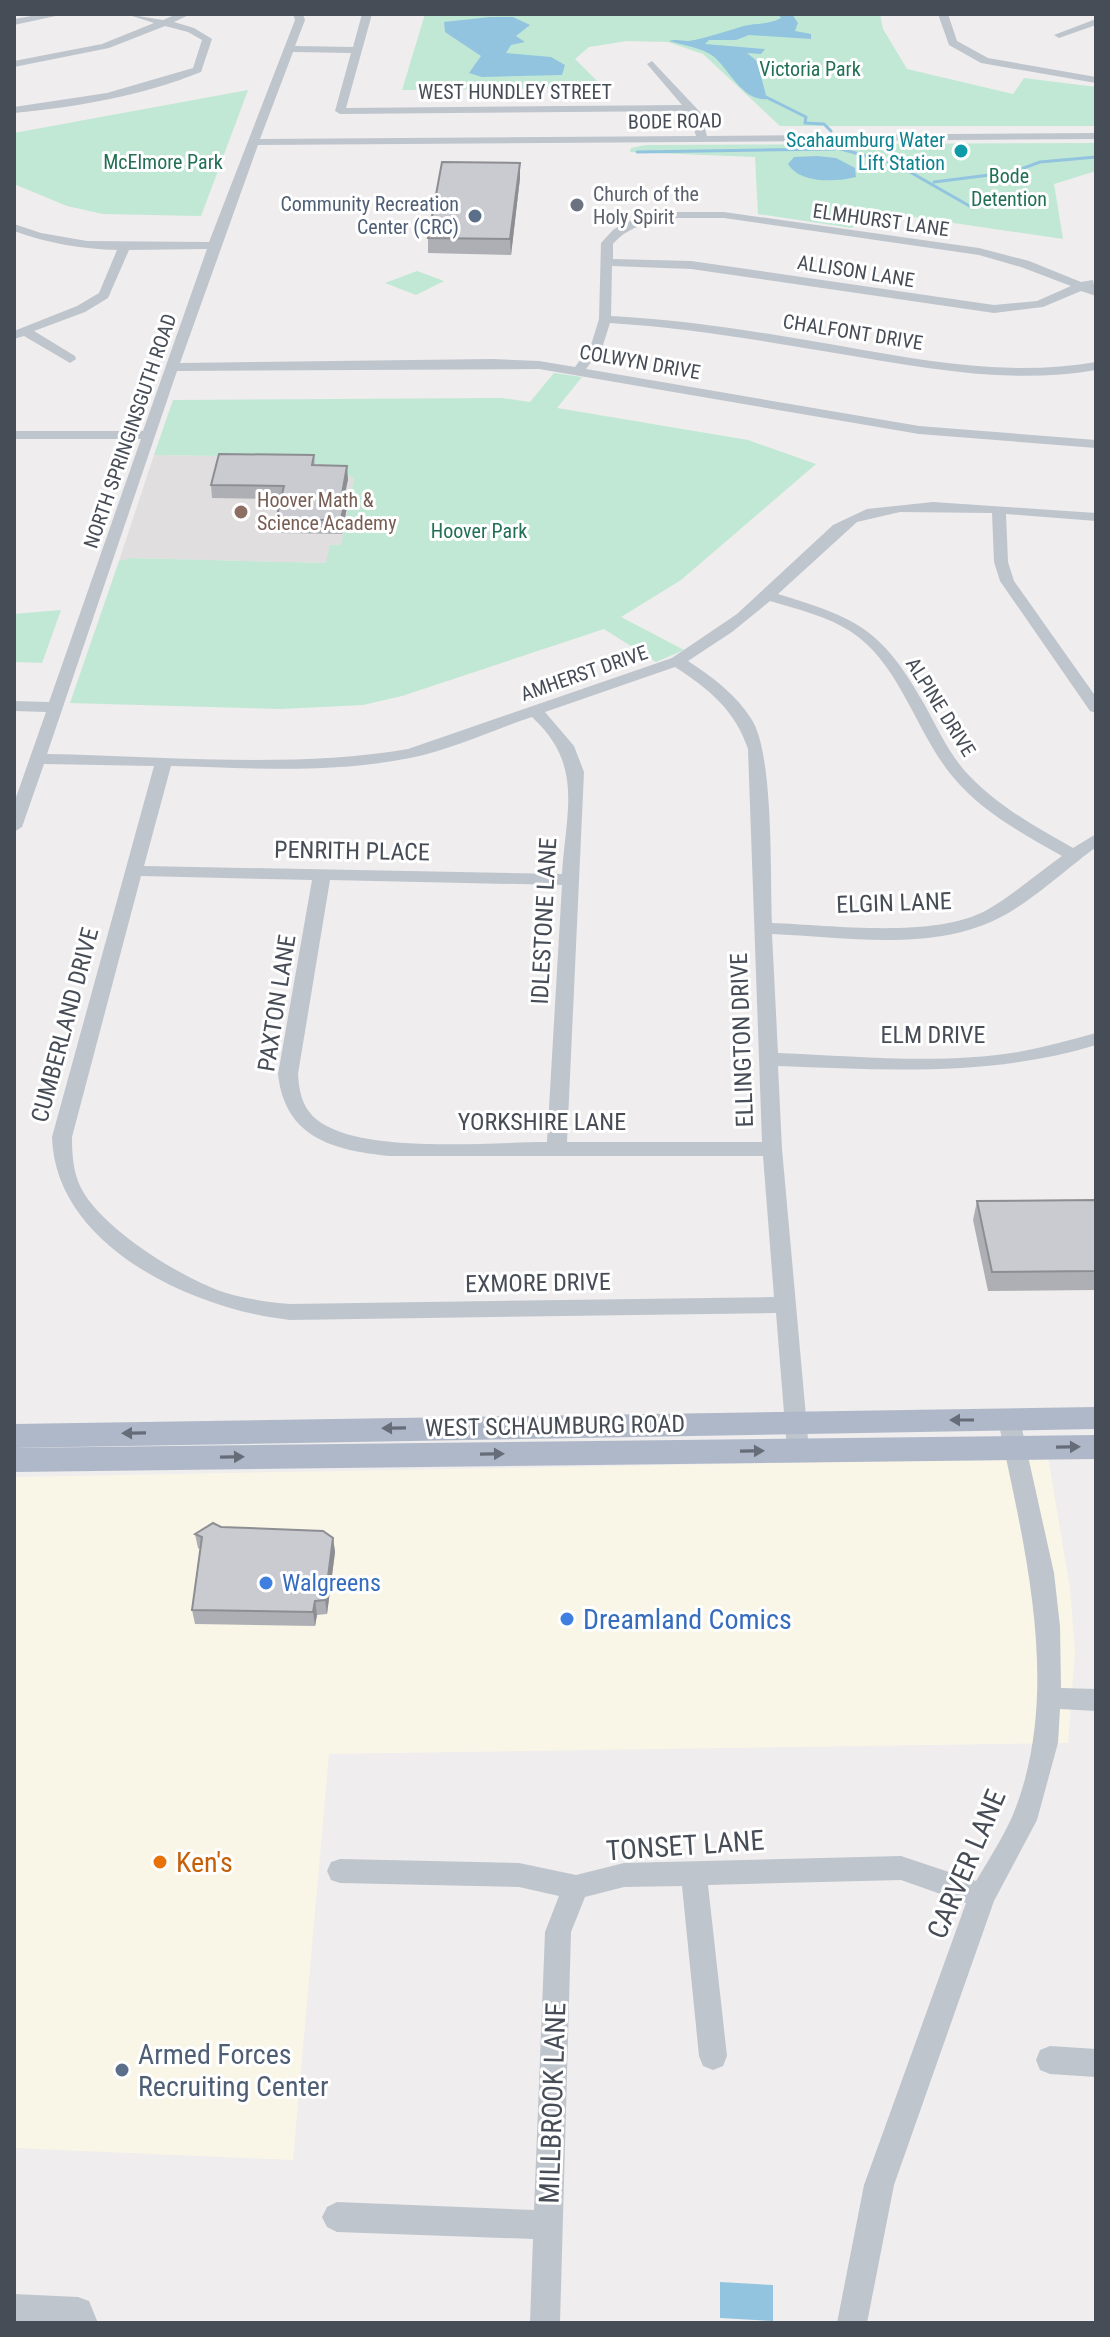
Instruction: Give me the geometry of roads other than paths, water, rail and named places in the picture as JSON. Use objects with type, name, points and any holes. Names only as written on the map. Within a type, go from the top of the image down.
[{"type":"main road","name":"WEST SCHAUMBURG ROAD","points":[[1012,1434],[1096,1418]]},
{"type":"main road","name":"WEST SCHAUMBURG ROAD","points":[[14,1436],[796,1437],[1012,1434],[1096,1447]]},
{"type":"main road","name":"WEST SCHAUMBURG ROAD","points":[[14,1460],[796,1437]]},
{"type":"street","points":[[14,22],[60,14]]},
{"type":"street","points":[[14,110],[144,87],[176,80],[197,70],[207,39],[191,30],[131,14]]},
{"type":"street","points":[[14,64],[105,46],[186,14]]},
{"type":"street","points":[[298,14],[300,20],[288,49],[357,50],[367,14]]},
{"type":"street","points":[[943,14],[953,43],[967,53],[1016,68],[1096,80]]},
{"type":"street","points":[[1079,16],[1096,22]]},
{"type":"street","points":[[1059,35],[1096,22]]},
{"type":"street","name":"NORTH SPRINGINSGUTH ROAD","points":[[14,827],[175,367],[214,245],[288,49]]},
{"type":"street","name":"WEST HUNDLEY STREET","points":[[357,50],[340,111],[691,108]]},
{"type":"street","points":[[652,64],[691,108],[700,124],[702,139]]},
{"type":"street","name":"BODE ROAD","points":[[254,142],[1096,136]]},
{"type":"street","name":"ELMHURST LANE","points":[[605,262],[606,246],[617,232],[655,217],[716,214],[979,252],[1025,264],[1096,292]]},
{"type":"street","points":[[14,227],[30,240],[125,245],[214,245]]},
{"type":"street","points":[[19,333],[81,309],[104,295],[125,245]]},
{"type":"street","points":[[578,372],[597,345],[605,319],[605,262]]},
{"type":"street","name":"ALLISON LANE","points":[[605,262],[691,265],[994,309],[1039,304],[1096,280]]},
{"type":"street","name":"CHALFONT DRIVE","points":[[605,319],[687,325],[977,372],[1050,373],[1096,366]]},
{"type":"street","points":[[19,333],[70,359]]},
{"type":"street","name":"COLWYN DRIVE","points":[[175,367],[493,363],[578,372],[919,430],[1096,444]]},
{"type":"street","points":[[14,435],[150,435]]},
{"type":"street","name":"AMHERST DRIVE","points":[[37,759],[311,764],[365,761],[422,749],[677,661],[728,630],[843,525],[869,511],[918,506],[1096,517]]},
{"type":"street","points":[[999,511],[1001,562],[1007,581],[1096,708]]},
{"type":"street","name":"ALPINE DRIVE","points":[[767,595],[841,619],[869,637],[885,656],[946,756],[978,795],[1028,830],[1074,855]]},
{"type":"street","name":"ELLINGTON DRIVE","points":[[677,661],[723,692],[745,719],[756,749],[772,1149],[796,1437]]},
{"type":"street","points":[[14,706],[55,707]]},
{"type":"street","name":"IDLESTONE LANE","points":[[535,711],[561,736],[576,772],[557,1148]]},
{"type":"street","name":"CUMBERLAND DRIVE","points":[[164,761],[64,1123],[61,1152],[68,1183],[93,1219],[164,1275],[220,1301],[253,1310],[290,1312]]},
{"type":"street","name":"ELGIN LANE","points":[[764,928],[911,932],[954,928],[992,915],[1096,839]]},
{"type":"street","name":"PENRITH PLACE","points":[[133,871],[570,880]]},
{"type":"street","name":"PAXTON LANE","points":[[316,1129],[301,1117],[287,1092],[322,875]]},
{"type":"street","name":"ELM DRIVE","points":[[768,1059],[985,1063],[1046,1054],[1096,1039]]},
{"type":"street","name":"YORKSHIRE LANE","points":[[316,1129],[361,1147],[389,1149],[772,1149]]},
{"type":"street","name":"EXMORE DRIVE","points":[[290,1312],[786,1305]]},
{"type":"street","name":"CARVER LANE","points":[[852,2323],[879,2185],[982,1896],[1024,1820],[1045,1743],[1049,1698],[1048,1626],[1042,1573],[1012,1434]]},
{"type":"street","points":[[1049,1698],[1096,1700]]},
{"type":"street","name":"TONSET LANE","points":[[340,1871],[519,1875],[576,1887],[624,1875],[901,1868],[982,1896]]},
{"type":"street","points":[[694,1874],[713,2056]]},
{"type":"street","name":"MILLBROOK LANE","points":[[545,2323],[558,1932],[576,1887]]},
{"type":"street","points":[[1050,2060],[1096,2063]]},
{"type":"street","points":[[337,2217],[548,2225]]},
{"type":"street","points":[[14,2309],[78,2312],[83,2323]]},
{"type":"water","points":[[778,14],[792,14],[798,23],[795,31],[811,34],[811,39],[749,35],[736,40],[709,40],[705,44],[765,49],[761,54],[747,53],[757,61],[767,99],[758,99],[744,90],[709,53],[669,41],[688,41],[770,22],[781,18]]},
{"type":"water","points":[[513,17],[530,25],[516,36],[525,42],[511,45],[506,53],[551,57],[565,65],[562,75],[482,77],[469,73],[481,56],[445,32],[444,22]]},
{"type":"water","points":[[794,157],[836,158],[855,168],[856,177],[819,180],[801,175],[788,164]]},
{"type":"water","points":[[720,2282],[773,2285],[773,2321],[720,2318]]},
{"type":"waterway","points":[[762,95],[806,117],[805,123],[824,124],[831,131]]},
{"type":"waterway","points":[[637,152],[835,149],[836,145]]},
{"type":"waterway","points":[[837,148],[896,164],[973,208]]},
{"type":"waterway","points":[[934,182],[1013,172],[1040,162],[1096,157]]},
{"type":"place","name":"Scahaumburg Water Lift Station","points":[[961,151]]},
{"type":"place","name":"Church of the Holy Spirit","points":[[577,205]]},
{"type":"place","name":"Community Recreation Center (CRC)","points":[[475,216]]},
{"type":"place","name":"Hoover Math & Science Academy","points":[[241,512]]},
{"type":"place","name":"Walgreens","points":[[266,1583]]},
{"type":"place","name":"Dreamland Comics","points":[[567,1619]]},
{"type":"place","name":"Ken's","points":[[160,1862]]},
{"type":"place","name":"Armed Forces Recruiting Center","points":[[122,2070]]},
{"type":"park label","name":"Victoria Park","points":[[810,69]]},
{"type":"park label","name":"McElmore Park","points":[[163,162]]},
{"type":"park label","name":"Bode Detention","points":[[1009,188]]},
{"type":"park label","name":"Hoover Park","points":[[479,531]]}]
